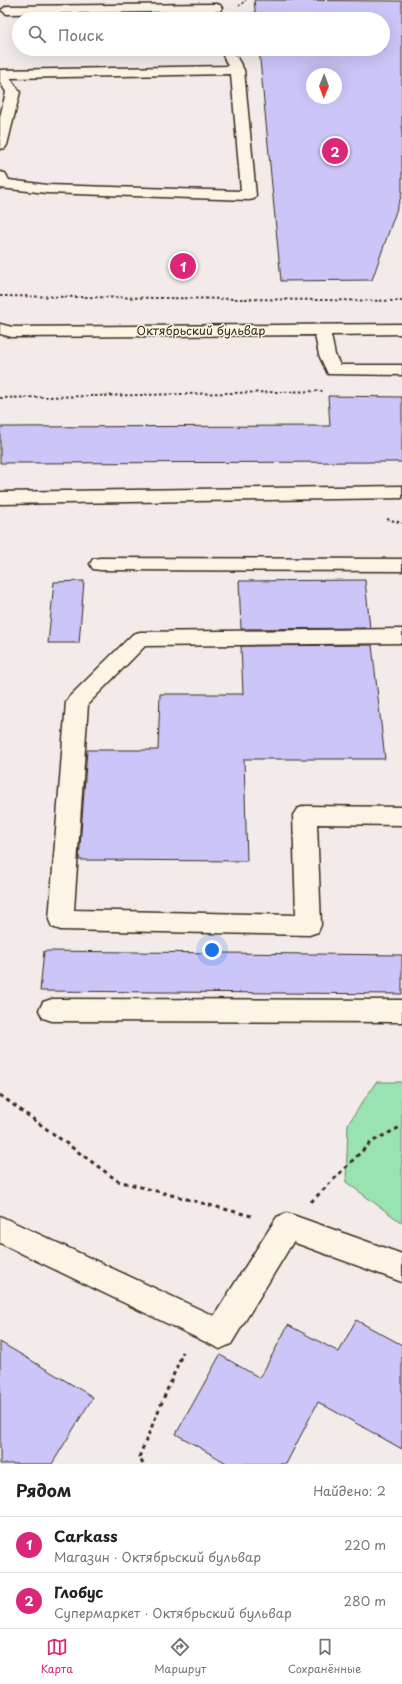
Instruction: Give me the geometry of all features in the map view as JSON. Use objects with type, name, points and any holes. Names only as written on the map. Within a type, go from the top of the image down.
[{"type":"street","points":[[4,13],[29,0]]},
{"type":"street","points":[[57,12],[216,9]]},
{"type":"street","points":[[0,176],[3,184],[47,189],[250,196],[237,70],[236,64],[231,56]]},
{"type":"street","points":[[1,74],[237,70]]},
{"type":"street","points":[[0,145],[13,92],[1,74]]},
{"type":"street","name":"Октябрьский бульвар","points":[[0,329],[12,332],[402,329]]},
{"type":"street","points":[[322,329],[327,356],[334,370],[402,370]]},
{"type":"street","points":[[0,498],[402,492]]},
{"type":"street","points":[[100,564],[402,565]]},
{"type":"street","points":[[402,636],[140,639],[77,702],[61,920],[309,925],[305,815],[402,816]]},
{"type":"street","points":[[52,1010],[402,1011]]},
{"type":"street","points":[[0,1230],[220,1334],[287,1226],[402,1268]]},
{"type":"path","points":[[0,296],[402,301]]},
{"type":"path","points":[[0,398],[324,392]]},
{"type":"path","points":[[0,1095],[118,1181],[287,1226],[371,1142],[402,1126]]},
{"type":"path","points":[[143,1464],[139,1457],[196,1322]]},
{"type":"green space","points":[[376,1082],[402,1082],[402,1223],[346,1182],[348,1124]]},
{"type":"building","points":[[254,0],[402,1],[402,194],[372,280],[281,281],[260,56],[390,56],[390,12],[255,12]]},
{"type":"building","points":[[328,396],[402,397],[402,462],[0,463],[0,427],[330,426]]},
{"type":"building","points":[[365,580],[370,628],[241,629],[239,581]]},
{"type":"building","points":[[84,581],[79,643],[48,643],[54,582]]},
{"type":"building","points":[[372,645],[385,759],[244,759],[247,861],[79,860],[87,750],[158,750],[160,694],[243,694],[241,646]]},
{"type":"building","points":[[44,951],[402,955],[402,994],[40,991]]},
{"type":"building","points":[[356,1320],[402,1345],[402,1449],[318,1402],[286,1464],[228,1464],[176,1434],[220,1355],[260,1378],[288,1325],[339,1352]]},
{"type":"building","points":[[0,1342],[93,1397],[52,1464],[0,1464]]},
{"type":"place","name":"Глобус","points":[[335,151]]},
{"type":"place","name":"Carkass","points":[[183,266]]}]
